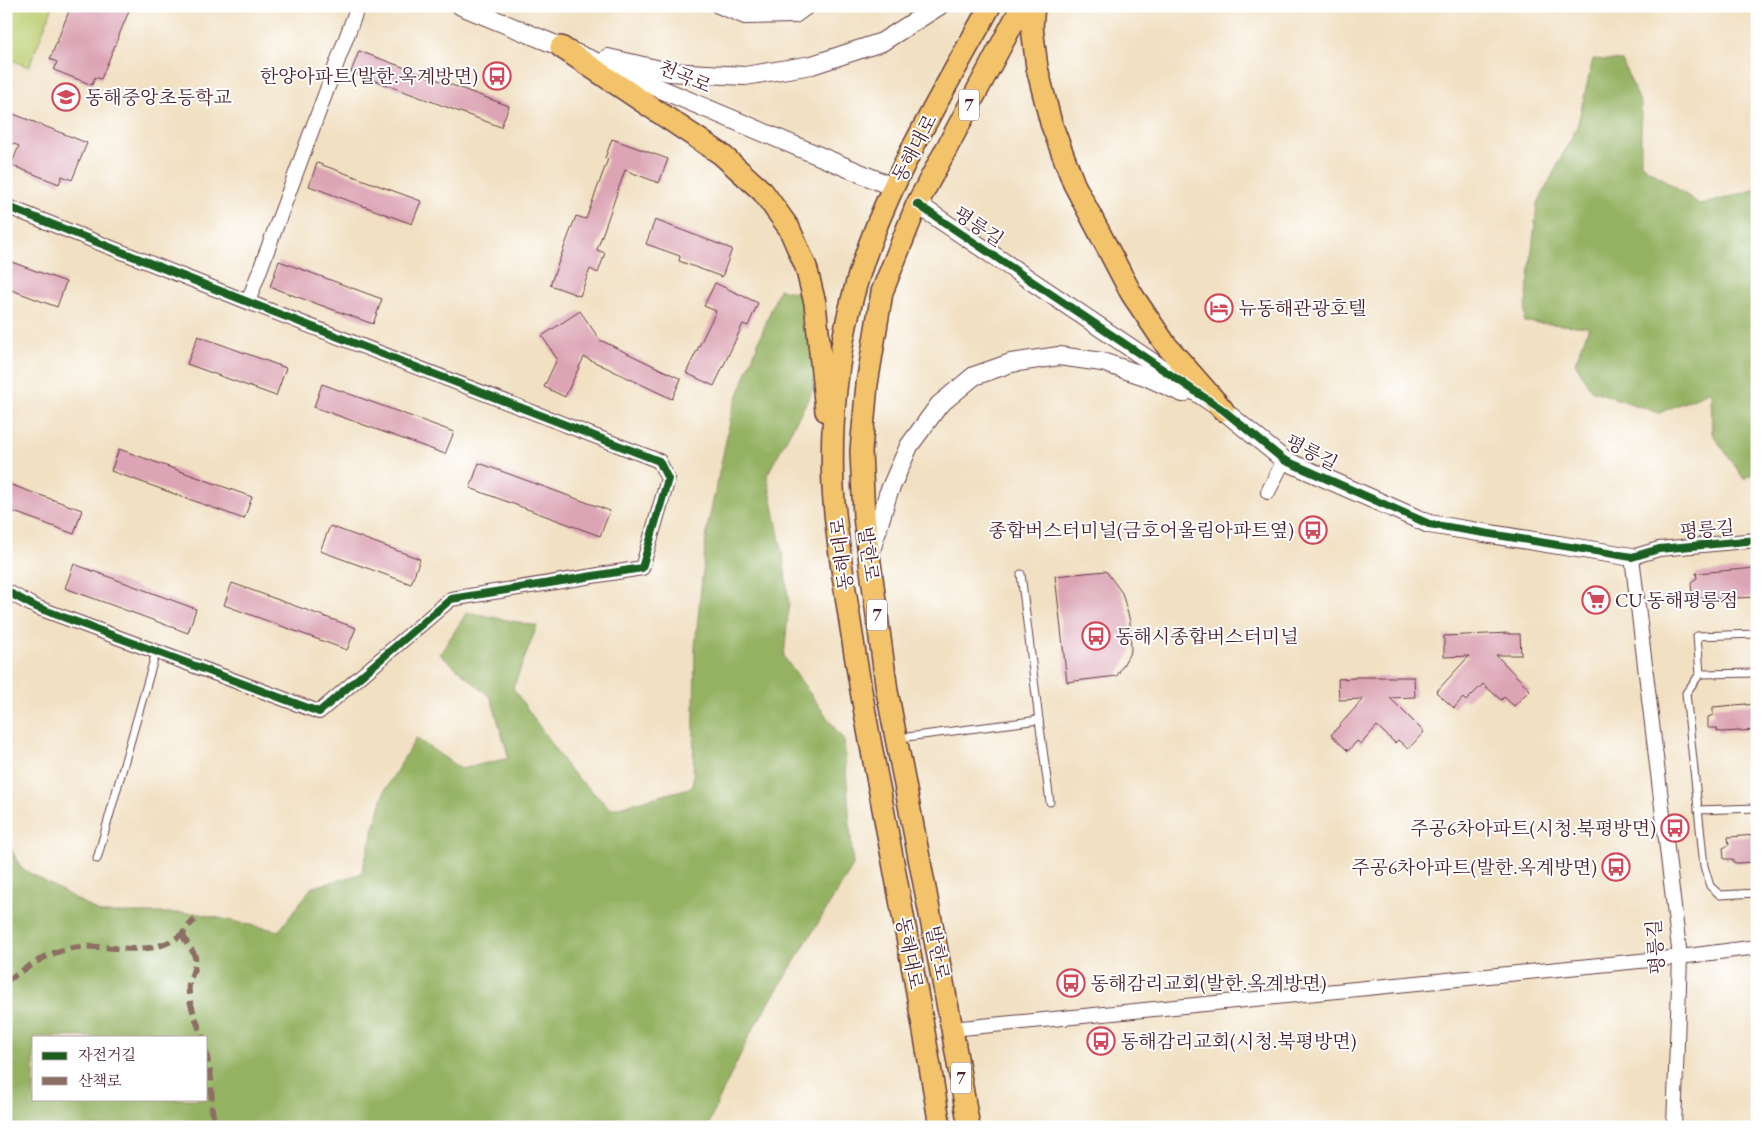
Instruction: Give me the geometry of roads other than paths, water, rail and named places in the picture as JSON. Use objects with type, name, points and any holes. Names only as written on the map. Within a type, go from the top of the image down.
[{"type":"main road","name":"동해대로","points":[[940,1127],[925,1032],[858,676],[840,559],[833,486],[834,416],[841,357],[852,298],[870,241],[893,187],[990,6]]},
{"type":"main road","name":"발한로","points":[[969,1127],[887,691],[864,517],[861,451],[867,384],[882,292],[917,204],[1022,6]]},
{"type":"main road","points":[[1034,6],[1032,27],[1037,68],[1051,123],[1074,184],[1131,293],[1166,345],[1223,410]]},
{"type":"main road","points":[[561,47],[721,154],[763,192],[789,228],[806,267],[815,303],[833,486]]},
{"type":"main road","points":[[893,187],[917,204]]},
{"type":"main road","points":[[925,1032],[952,1029]]},
{"type":"street","points":[[248,302],[358,6]]},
{"type":"street","name":"천곡로","points":[[460,6],[893,187]]},
{"type":"street","points":[[718,6],[745,17],[795,16],[809,6]]},
{"type":"street","points":[[561,47],[669,72],[745,76],[812,65],[882,42],[939,6]]},
{"type":"street","name":"평릉길","points":[[917,204],[1223,410],[1284,460],[1429,524],[1632,557],[1659,549],[1757,540]]},
{"type":"street","points":[[6,206],[659,461],[668,479],[642,568],[451,599],[319,712],[36,607],[6,591]]},
{"type":"street","points":[[869,557],[888,494],[909,446],[940,405],[974,376],[1012,363],[1058,356],[1102,362],[1145,376],[1223,410]]},
{"type":"street","points":[[1268,492],[1284,460]]},
{"type":"street","name":"평릉길","points":[[1632,557],[1680,957],[1674,1127]]},
{"type":"street","points":[[952,1029],[1680,957],[1757,947]]},
{"type":"lane","points":[[1021,574],[1050,802]]},
{"type":"lane","points":[[1757,634],[1697,636],[1700,674],[1686,693],[1704,866],[1710,886],[1720,895],[1757,893]]},
{"type":"lane","points":[[97,859],[156,652]]},
{"type":"lane","points":[[1700,674],[1757,673]]},
{"type":"lane","points":[[896,738],[1039,720]]},
{"type":"lane","points":[[1698,810],[1757,808]]},
{"type":"place","name":"한양아파트(발한.옥계방면)","points":[[497,76]]},
{"type":"place","name":"동해중앙초등학교","points":[[66,97]]},
{"type":"place","name":"뉴동해관광호텔","points":[[1219,308]]},
{"type":"place","name":"종합버스터미널(금호어울림아파트옆)","points":[[1313,530]]},
{"type":"place","name":"CU 동해평릉점","points":[[1596,600]]},
{"type":"place","name":"동해시종합버스터미널","points":[[1096,636]]},
{"type":"place","name":"주공6차아파트(시청.북평방면)","points":[[1675,828]]},
{"type":"place","name":"주공6차아파트(발한.옥계방면)","points":[[1616,867]]},
{"type":"place","name":"동해감리교회(발한.옥계방면)","points":[[1071,983]]},
{"type":"place","name":"동해감리교회(시청.북평방면)","points":[[1101,1041]]}]
